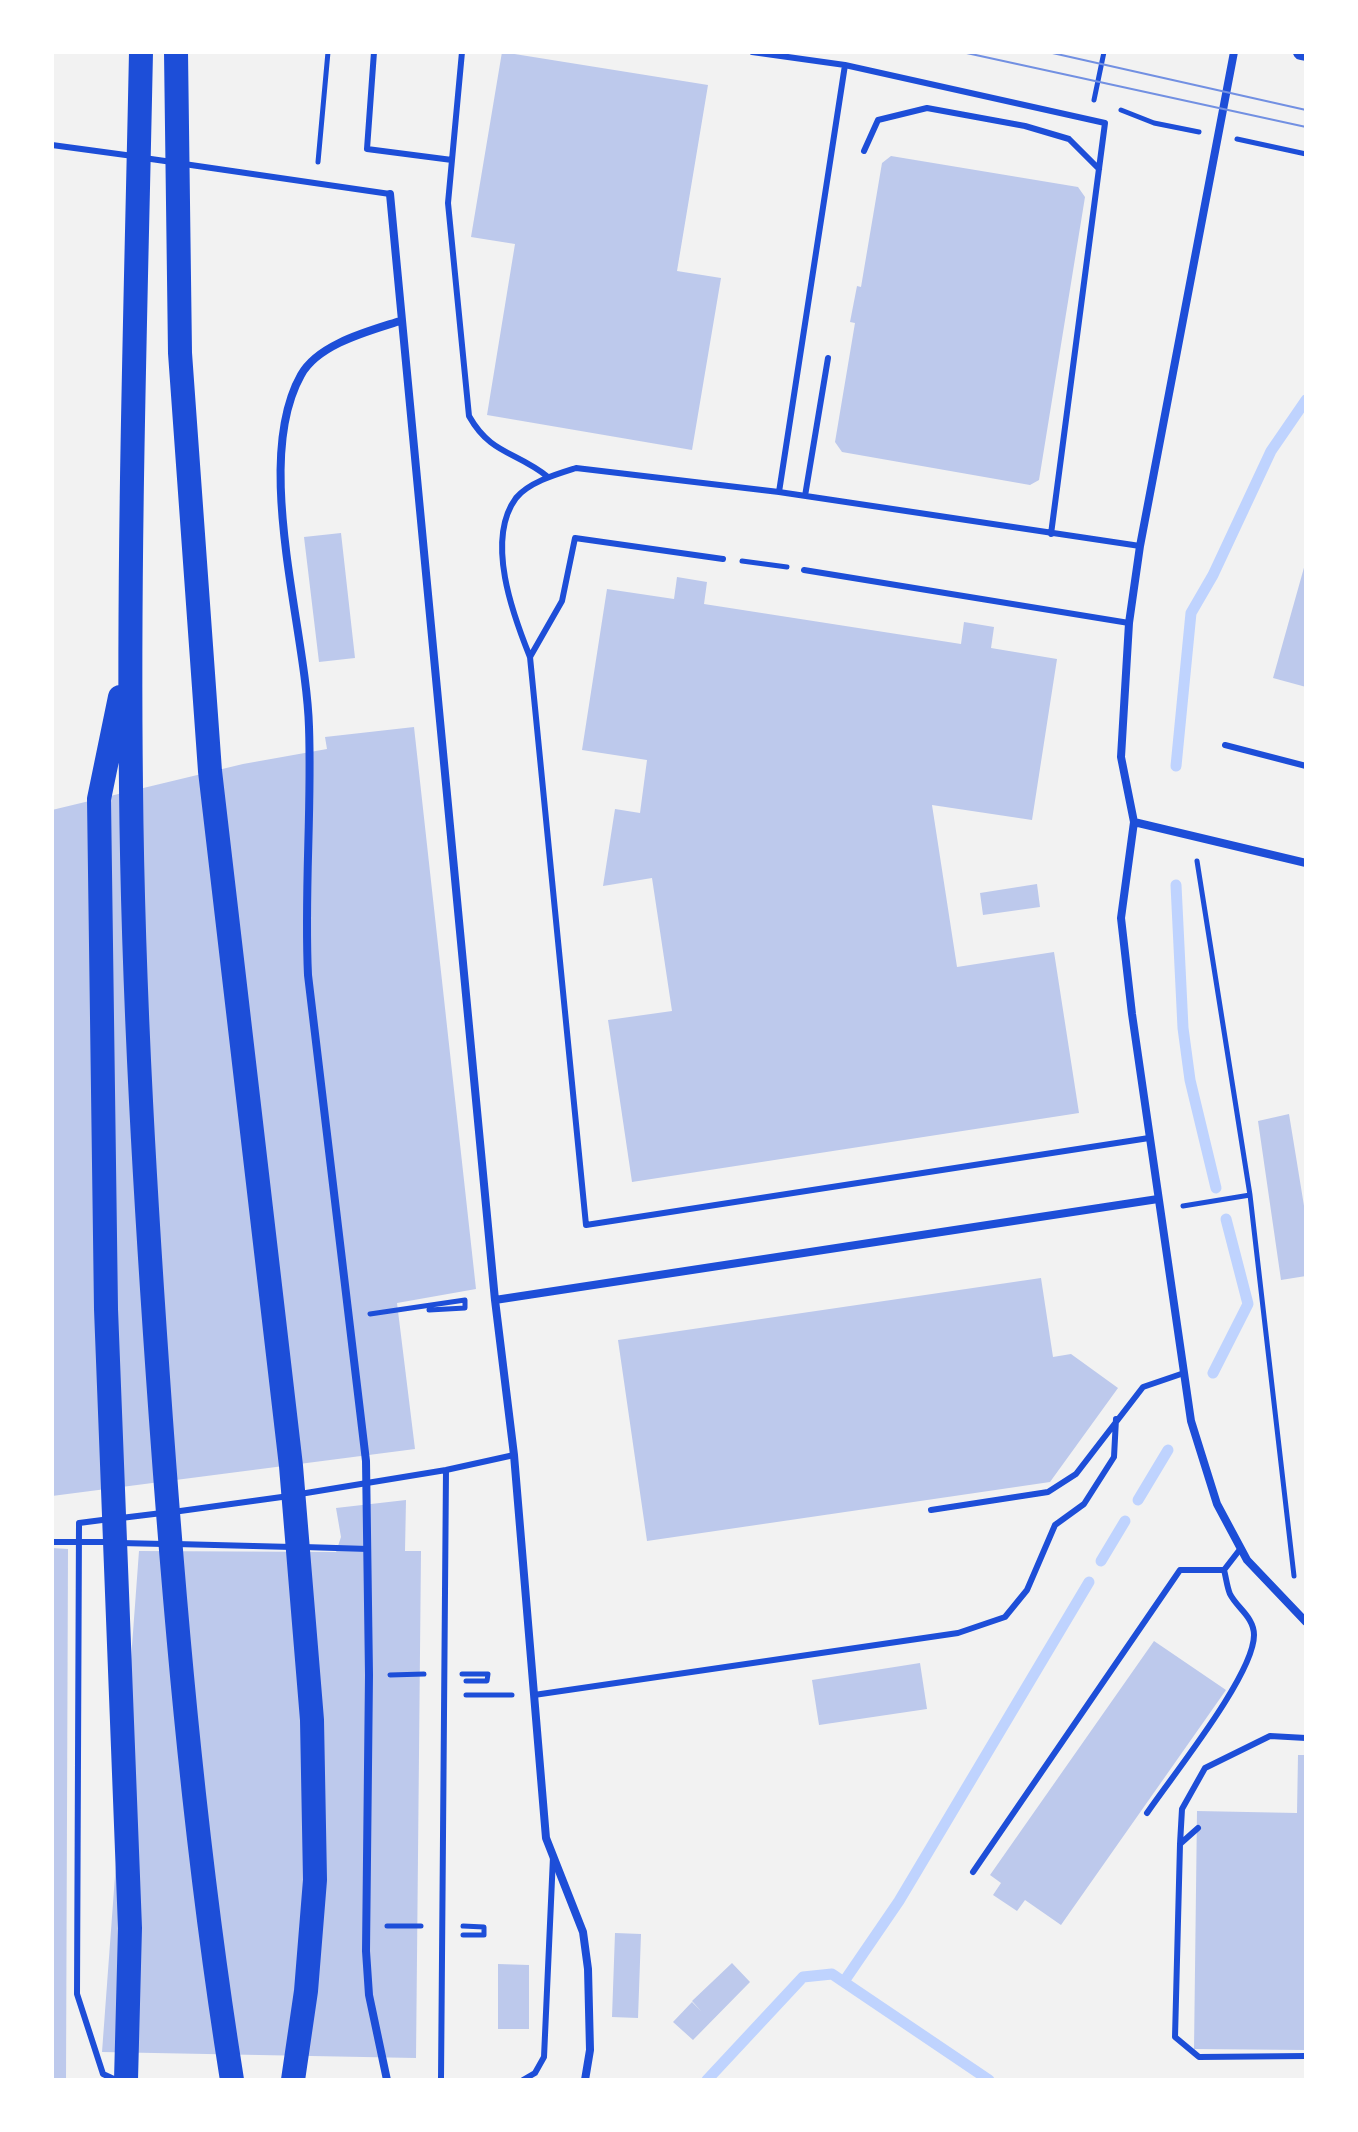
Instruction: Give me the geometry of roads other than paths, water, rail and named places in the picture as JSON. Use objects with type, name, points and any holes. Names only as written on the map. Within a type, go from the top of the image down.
[{"type":"highway","points":[[141,52],[130,649],[131,791],[142,1119],[170,1535],[196,1807],[232,2080]]},
{"type":"highway","points":[[176,52],[180,353],[210,771],[291,1466],[312,1706],[315,1880],[306,1991],[293,2080]]},
{"type":"highway","points":[[126,2080],[130,1928],[106,1309],[99,799],[130,649]]},
{"type":"street","points":[[1234,52],[1140,546],[1129,623],[1121,757],[1134,822],[1121,918],[1149,1138],[1191,1421],[1217,1504],[1247,1560],[1306,1622]]},
{"type":"street","points":[[390,194],[495,1300],[514,1455],[546,1838],[583,1932],[590,2001],[590,2050],[585,2080]]},
{"type":"street","points":[[387,2080],[369,1995],[366,1951],[369,1549],[366,1461],[308,975],[304,908],[309,729],[282,491],[281,441],[288,401],[303,371],[344,339],[400,321]]},
{"type":"street","points":[[1134,822],[1306,863]]},
{"type":"street","points":[[495,1300],[1158,1199]]},
{"type":"lane","points":[[374,52],[367,149],[452,160]]},
{"type":"lane","points":[[462,52],[448,203],[469,416],[481,437],[502,452],[527,460],[548,477]]},
{"type":"lane","points":[[752,52],[845,65],[1105,123],[1051,534]]},
{"type":"lane","points":[[779,492],[845,65]]},
{"type":"lane","points":[[864,151],[878,120],[927,108],[1025,126],[1069,139],[1099,169]]},
{"type":"lane","points":[[52,145],[390,194]]},
{"type":"lane","points":[[805,496],[828,358]]},
{"type":"lane","points":[[1140,546],[779,492],[576,468],[548,477],[517,498],[502,534],[507,602],[530,657],[586,1225],[1149,1138]]},
{"type":"lane","points":[[530,657],[562,601],[575,538],[723,559]]},
{"type":"lane","points":[[804,570],[1129,623]]},
{"type":"lane","points":[[1225,745],[1306,766]]},
{"type":"lane","points":[[931,1510],[1048,1492],[1076,1474],[1143,1387],[1184,1373]]},
{"type":"lane","points":[[534,1695],[958,1633],[1005,1617],[1027,1590],[1055,1525],[1084,1504],[1114,1457],[1116,1419]]},
{"type":"lane","points":[[116,2080],[103,2074],[77,1994],[79,1523],[228,1506],[446,1470],[514,1455]]},
{"type":"lane","points":[[441,2080],[446,1470]]},
{"type":"lane","points":[[56,1542],[369,1549]]},
{"type":"lane","points":[[1224,1570],[1241,1548]]},
{"type":"lane","points":[[973,1872],[1180,1570],[1224,1570]]},
{"type":"lane","points":[[1147,1813],[1234,1686],[1247,1659],[1254,1636],[1251,1620],[1230,1594],[1224,1570]]},
{"type":"lane","points":[[1306,1738],[1270,1736],[1205,1768],[1182,1809],[1175,2037],[1199,2057],[1306,2056]]},
{"type":"lane","points":[[1180,1844],[1198,1828]]},
{"type":"lane","points":[[523,2080],[535,2073],[544,2057],[553,1856]]},
{"type":"waterway","points":[[1176,766],[1191,613],[1213,575],[1271,451],[1306,400]]},
{"type":"waterway","points":[[1176,885],[1183,1028],[1190,1080],[1216,1188]]},
{"type":"waterway","points":[[1213,1373],[1248,1304],[1226,1219]]},
{"type":"waterway","points":[[1138,1500],[1168,1450]]},
{"type":"waterway","points":[[1101,1561],[1125,1521]]},
{"type":"waterway","points":[[845,1980],[899,1901],[1089,1582]]},
{"type":"waterway","points":[[707,2080],[803,1977],[832,1974],[989,2080]]},
{"type":"tram line","points":[[962,52],[1306,127]]},
{"type":"tram line","points":[[1048,52],[1306,110]]}]
